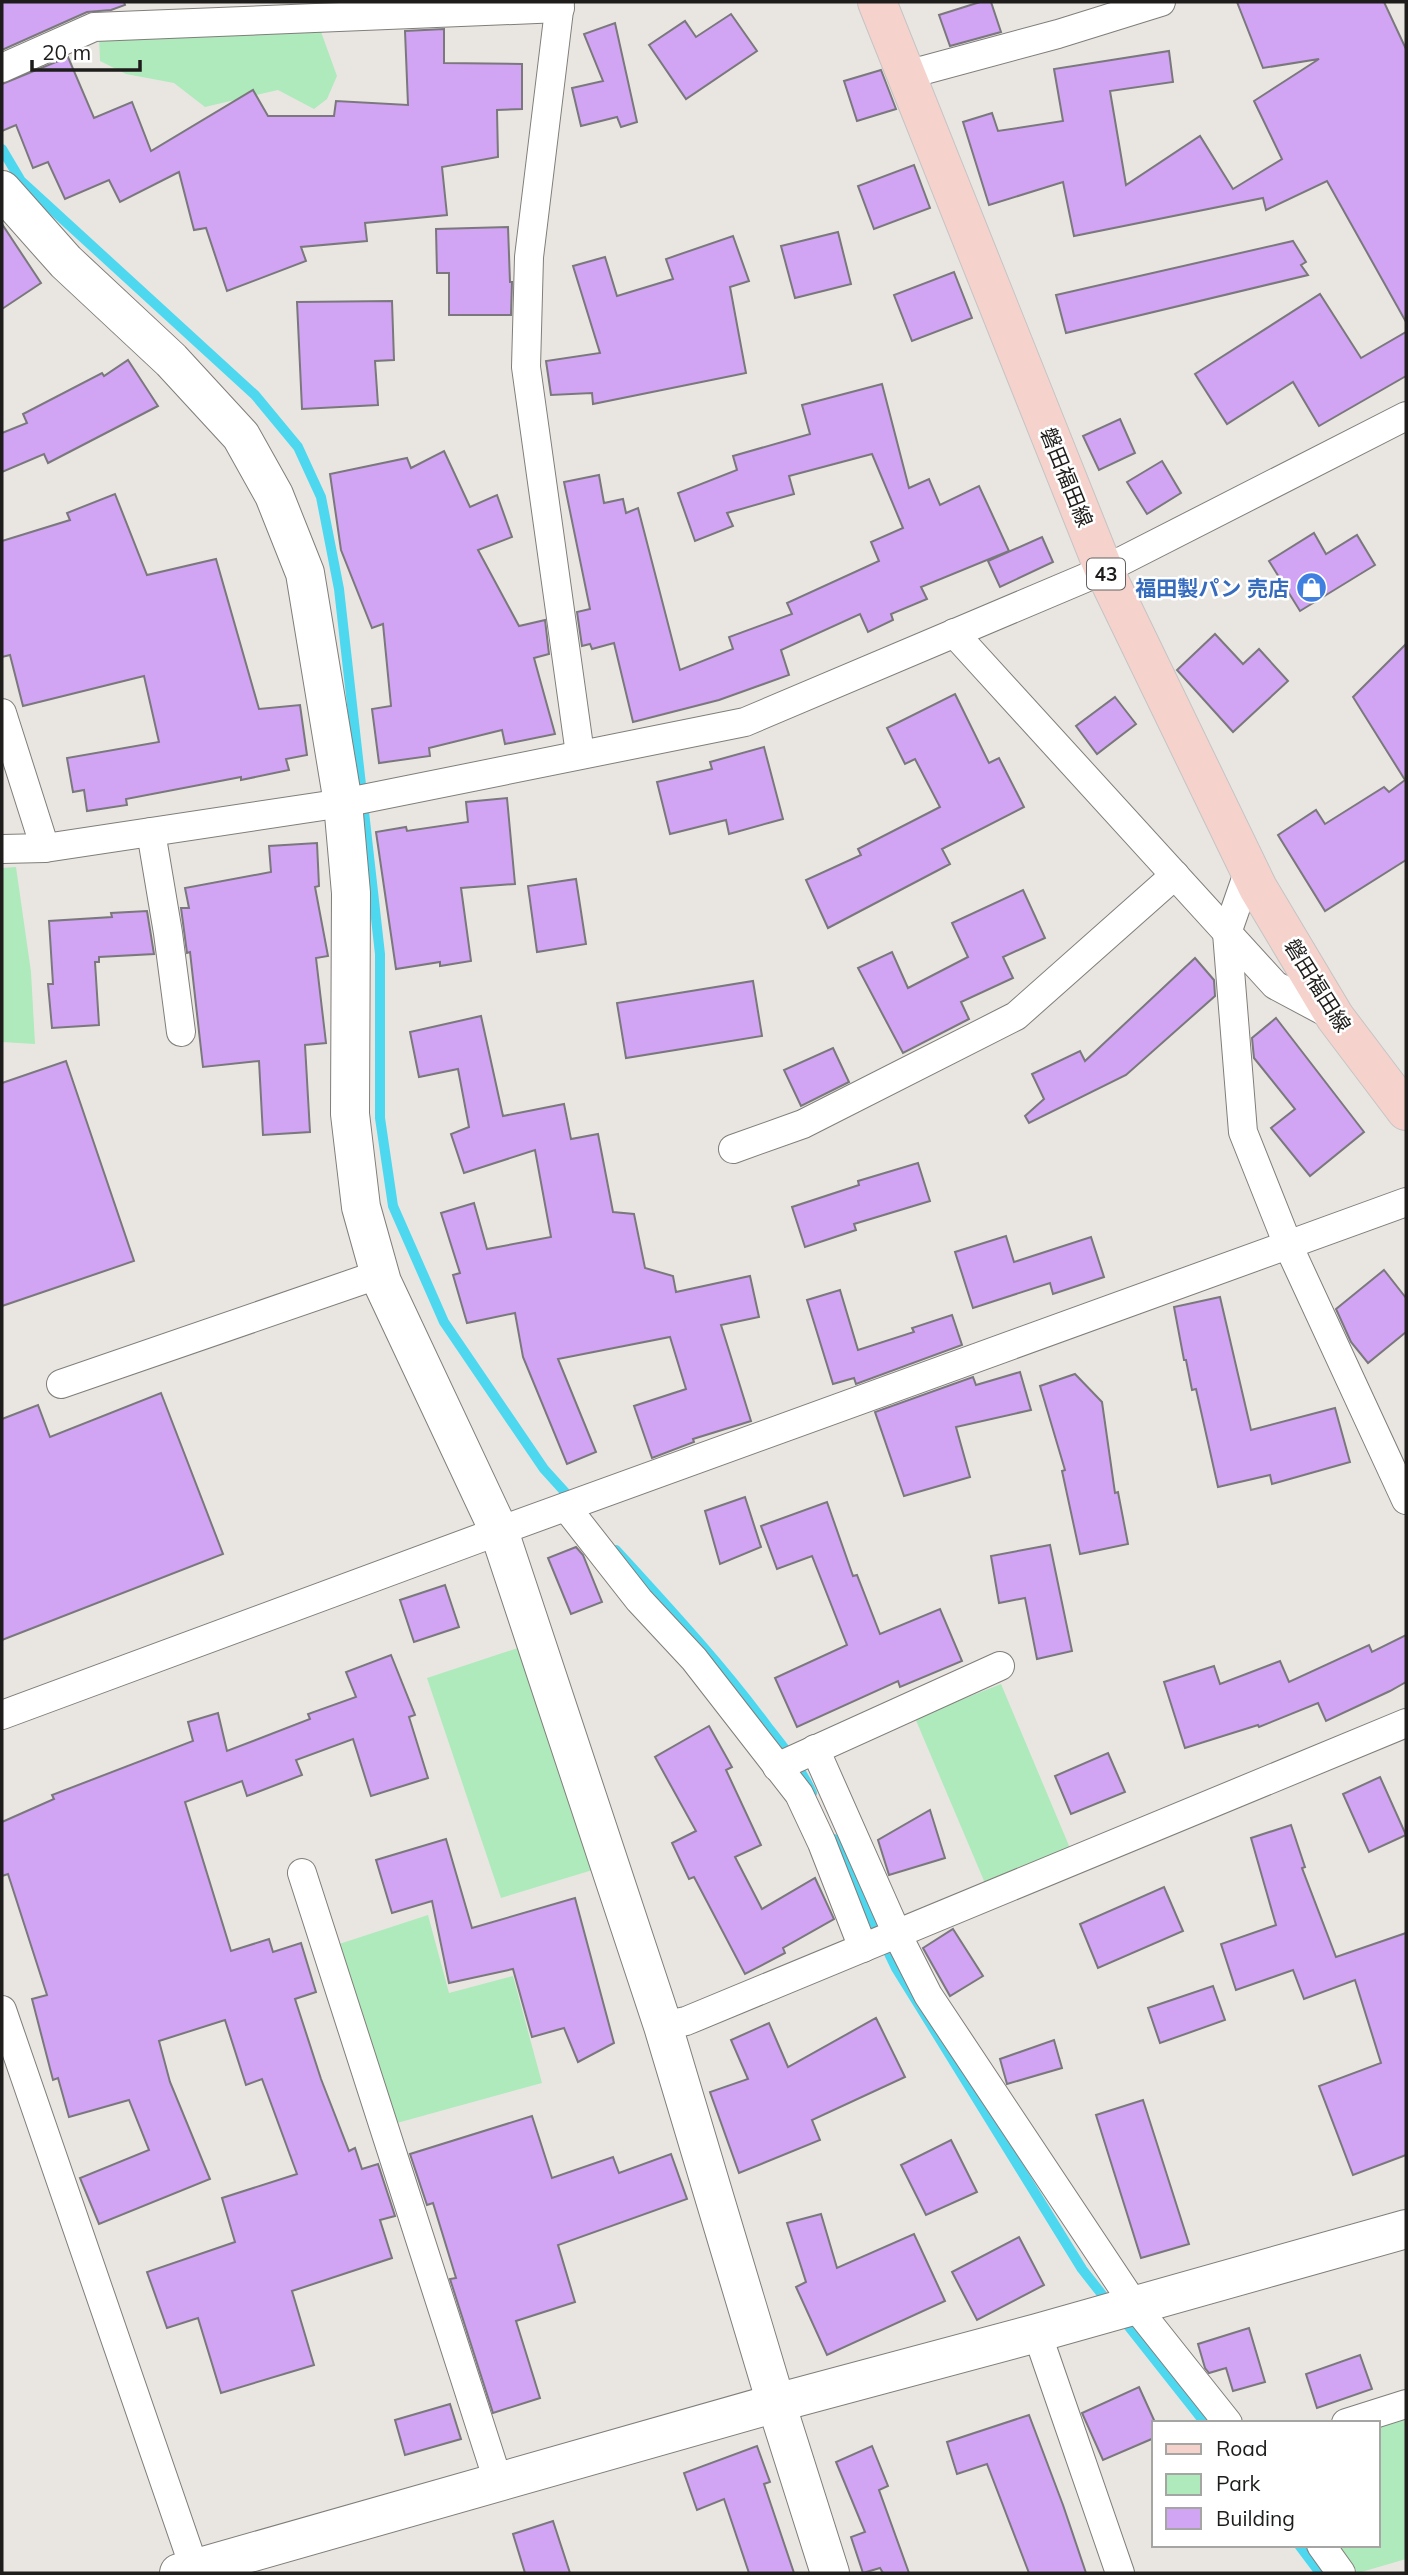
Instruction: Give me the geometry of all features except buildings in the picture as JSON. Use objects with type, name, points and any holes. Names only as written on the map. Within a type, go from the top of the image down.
[{"type":"main road","name":"磐田福田線","points":[[877,2],[1104,569],[1250,870],[1335,1017],[1406,1111]]},
{"type":"street","points":[[906,75],[1058,34],[1161,2]]},
{"type":"street","points":[[2,68],[94,27],[560,5],[530,257],[526,367],[580,754]]},
{"type":"street","points":[[2,190],[66,262],[171,360],[241,436],[274,495],[305,573],[343,803],[351,893],[350,1114],[361,1207],[380,1274],[499,1531],[663,2026],[830,2573]]},
{"type":"street","points":[[2,849],[45,848],[343,803],[745,722],[1104,569],[1406,416]]},
{"type":"street","points":[[954,633],[1275,985],[1335,1017]]},
{"type":"street","points":[[2,713],[45,848]]},
{"type":"street","points":[[151,832],[181,1032]]},
{"type":"street","points":[[1250,870],[1227,933],[1242,1132],[1288,1245],[1406,1500]]},
{"type":"street","points":[[733,1149],[803,1124],[1016,1016],[1175,876]]},
{"type":"street","points":[[2,1715],[499,1531],[1406,1202]]},
{"type":"street","points":[[61,1384],[380,1274]]},
{"type":"street","points":[[566,1507],[639,1600],[694,1659],[799,1794],[822,1843],[863,1948]]},
{"type":"street","points":[[777,1767],[1000,1666]]},
{"type":"street","points":[[663,2026],[686,2021],[1406,1723]]},
{"type":"street","points":[[815,1749],[897,1934],[936,2006],[1135,2306],[1226,2421]]},
{"type":"street","points":[[302,1873],[498,2481]]},
{"type":"street","points":[[2,2010],[189,2572],[498,2481],[1406,2229]]},
{"type":"street","points":[[1037,2333],[1120,2573]]},
{"type":"street","points":[[1352,2421],[1406,2404]]},
{"type":"street","points":[[1322,2547],[1341,2573]]},
{"type":"green space","points":[[320,29],[337,76],[327,99],[314,109],[278,90],[205,107],[174,83],[126,74],[100,61],[99,35]]},
{"type":"green space","points":[[16,867],[31,972],[35,1044],[2,1042],[2,868]]},
{"type":"green space","points":[[536,1642],[609,1865],[501,1898],[427,1678]]},
{"type":"green space","points":[[1001,1684],[1075,1860],[990,1895],[915,1718]]},
{"type":"green space","points":[[428,1915],[449,1993],[513,1976],[542,2083],[386,2126],[327,1948]]},
{"type":"green space","points":[[1406,2404],[1406,2559],[1358,2573],[1335,2547],[1380,2547],[1380,2422]]},
{"type":"waterway","points":[[2,149],[21,181],[255,395],[298,447],[321,497],[339,589],[380,954],[380,1118],[393,1206],[444,1322],[544,1469],[573,1501]]},
{"type":"waterway","points":[[616,1550],[731,1680],[792,1758],[812,1793]]},
{"type":"waterway","points":[[834,1839],[896,1968],[1082,2269],[1111,2306]]},
{"type":"waterway","points":[[1122,2318],[1203,2421]]},
{"type":"waterway","points":[[1300,2547],[1320,2573]]},
{"type":"place","name":"福田製パン 売店","points":[[1312,588]]}]
